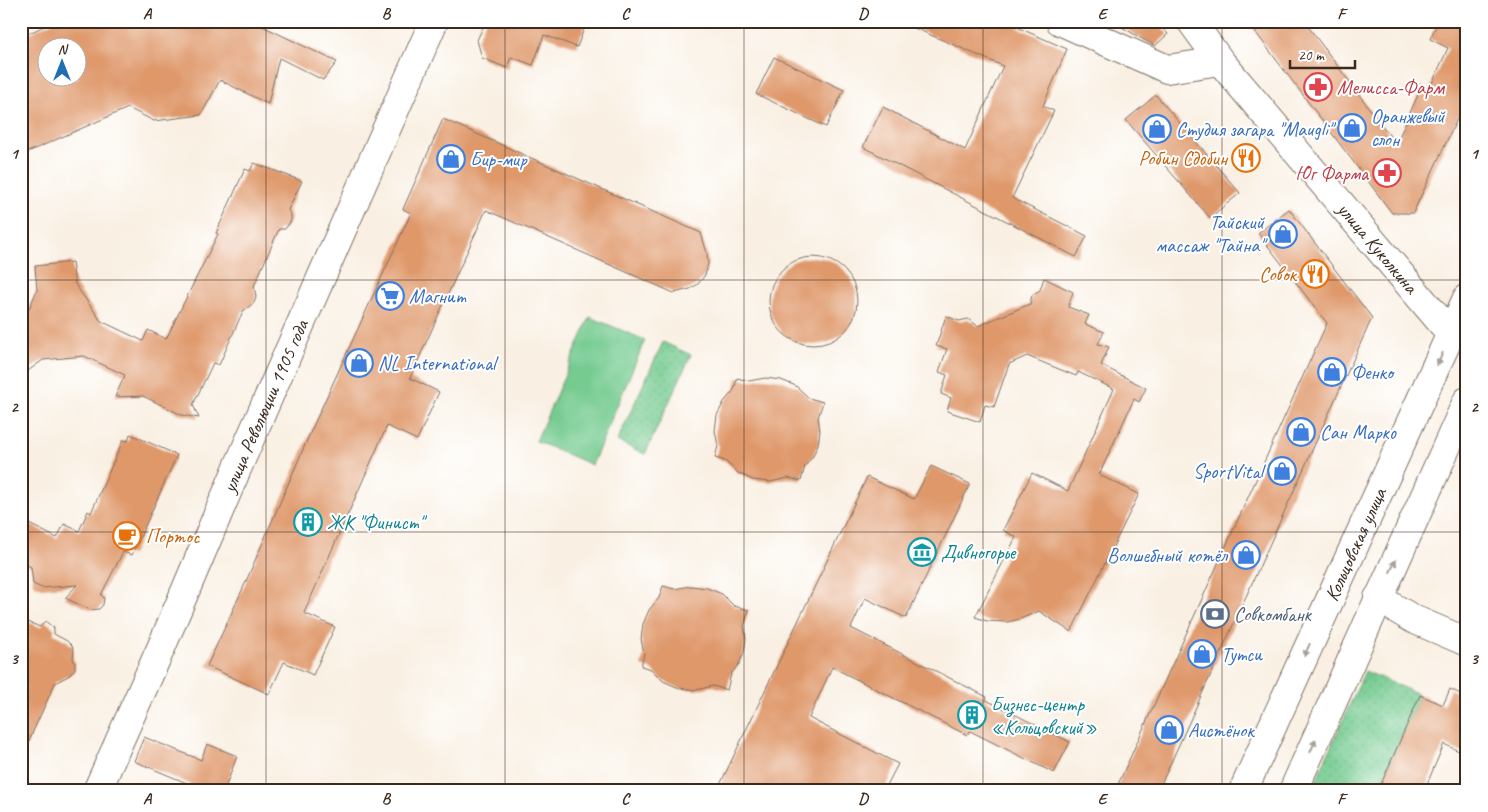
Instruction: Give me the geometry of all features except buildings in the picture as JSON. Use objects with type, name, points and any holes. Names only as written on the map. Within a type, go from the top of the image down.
[{"type":"street","name":"улица Революции 1905 года","points":[[97,791],[434,21]]},
{"type":"street","points":[[1060,21],[1167,69],[1220,61]]},
{"type":"street","name":"улица Куколкина","points":[[1191,21],[1220,61],[1451,334]]},
{"type":"street","name":"Кольцовская улица","points":[[1243,791],[1467,298]]},
{"type":"street","points":[[1293,791],[1467,401]]},
{"type":"street","points":[[1378,598],[1413,619],[1467,642]]},
{"type":"green space","points":[[590,317],[645,340],[592,465],[536,441]]},
{"type":"green space","points":[[663,342],[691,355],[645,454],[617,441]]},
{"type":"green space","points":[[1365,671],[1420,695],[1378,791],[1311,791]]},
{"type":"place","name":"Мелисса-Фарм","points":[[1318,87]]},
{"type":"place","name":"Оранжевый слон","points":[[1352,128]]},
{"type":"place","name":"Студия загара \"Maugli\"","points":[[1157,129]]},
{"type":"place","name":"Робин Сдобин","points":[[1246,158]]},
{"type":"place","name":"Бир-мир","points":[[451,159]]},
{"type":"place","name":"Юг Фарма","points":[[1387,173]]},
{"type":"place","name":"Тайский массаж \"Тайна\"","points":[[1283,234]]},
{"type":"place","name":"Совок","points":[[1315,274]]},
{"type":"place","name":"Магнит","points":[[390,296]]},
{"type":"place","name":"NL International","points":[[359,363]]},
{"type":"place","name":"Фенко","points":[[1332,372]]},
{"type":"place","name":"Сан Марко","points":[[1301,432]]},
{"type":"place","name":"SportVital","points":[[1282,471]]},
{"type":"place","name":"ЖК \"Финист\"","points":[[308,522]]},
{"type":"place","name":"Портос","points":[[127,536]]},
{"type":"place","name":"Дивногорье","points":[[922,552]]},
{"type":"place","name":"Волшебный котёл","points":[[1246,555]]},
{"type":"place","name":"Совкомбанк","points":[[1215,614]]},
{"type":"place","name":"Тутси","points":[[1202,654]]},
{"type":"place","name":"Бизнес-центр «Кольцовский»","points":[[972,715]]},
{"type":"place","name":"Аистёнок","points":[[1169,730]]}]
